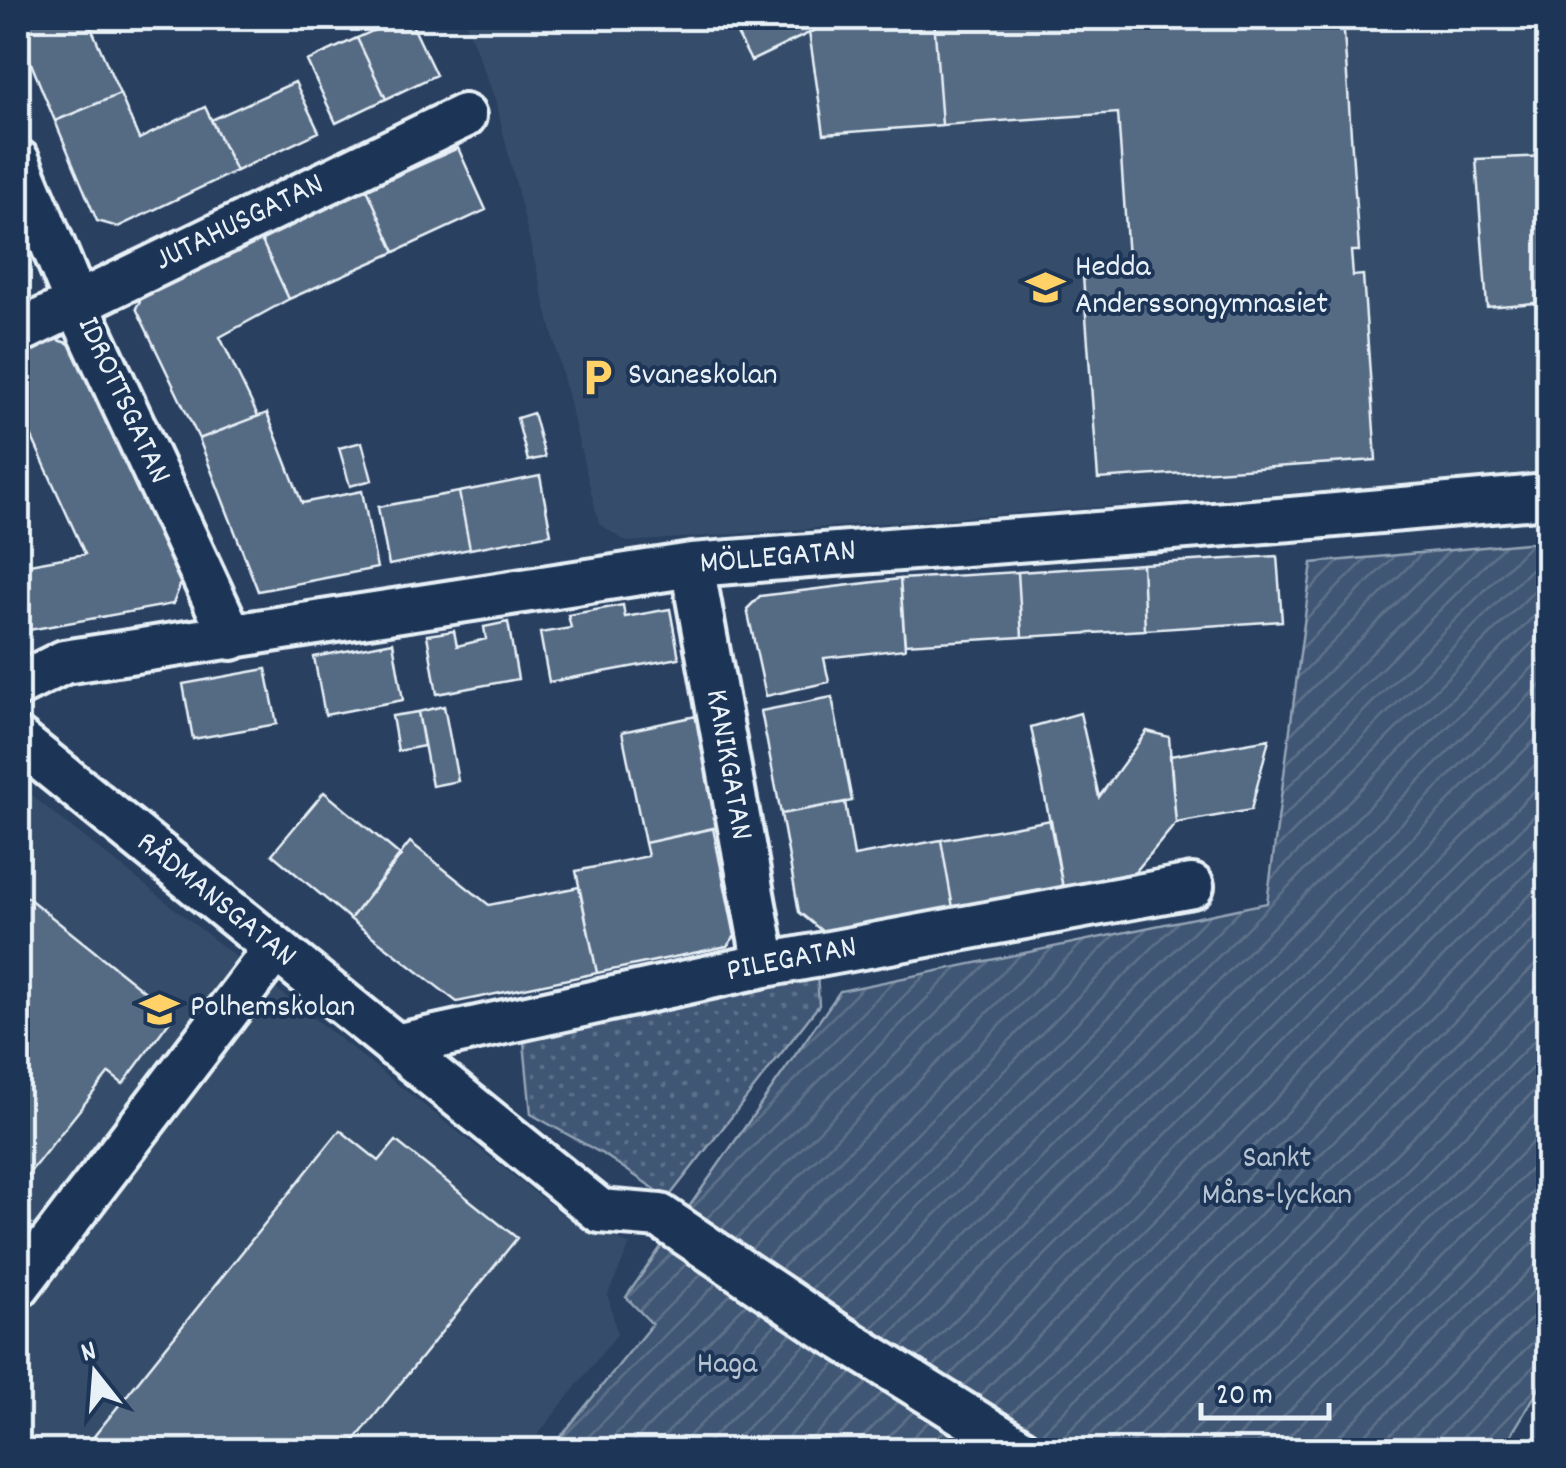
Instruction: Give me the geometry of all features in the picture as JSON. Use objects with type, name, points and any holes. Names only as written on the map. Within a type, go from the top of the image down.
[{"type":"street","name":"JUTAHUSGATAN","points":[[18,332],[464,116]]},
{"type":"street","name":"IDROTTSGATAN","points":[[18,161],[76,302],[232,638]]},
{"type":"street","name":"MÖLLEGATAN","points":[[18,685],[64,662],[692,565],[1548,496]]},
{"type":"street","name":"KANIKGATAN","points":[[692,565],[765,965]]},
{"type":"street","name":"RÅDMANSGATAN","points":[[18,740],[600,1211],[660,1216],[824,1328],[1022,1450]]},
{"type":"street","name":"PILEGATAN","points":[[395,1046],[765,965],[1192,886]]},
{"type":"street","points":[[18,1286],[275,949]]},
{"type":"shaded area","name":"Hedda Anderssongymnasiet","points":[[464,18],[1548,18],[1548,474],[627,542],[599,524],[495,99]]},
{"type":"shaded area","name":"Polhemskolan","points":[[18,782],[563,1215],[630,1245],[608,1294],[617,1334],[526,1450],[18,1450]]},
{"type":"green space","name":"Sankt Måns-lyckan","points":[[1548,541],[1548,1374],[1502,1450],[550,1450],[652,1324],[626,1297],[840,991],[1267,903],[1312,563]]},
{"type":"green space","points":[[817,973],[819,1005],[668,1198],[606,1156],[531,1114],[524,1042]]},
{"type":"building","points":[[18,18],[87,18],[120,94],[55,121],[18,32]]},
{"type":"building","points":[[409,18],[436,75],[386,99],[357,38]]},
{"type":"building","points":[[729,18],[840,18],[751,61]]},
{"type":"building","points":[[840,18],[934,18],[942,125],[824,134],[809,32]]},
{"type":"building","points":[[934,18],[1343,18],[1359,251],[1351,251],[1353,276],[1363,275],[1376,460],[1098,479],[1083,276],[1129,273],[1118,113],[942,125]]},
{"type":"building","points":[[357,38],[386,99],[336,123],[307,61]]},
{"type":"building","points":[[295,82],[319,132],[236,171],[211,120]]},
{"type":"building","points":[[120,94],[139,139],[205,107],[236,171],[118,227],[97,221],[55,121]]},
{"type":"building","points":[[458,148],[486,210],[395,252],[367,189]]},
{"type":"building","points":[[1548,156],[1548,302],[1487,307],[1476,159]]},
{"type":"building","points":[[367,189],[395,252],[289,299],[260,237]]},
{"type":"building","points":[[18,233],[29,259],[23,278],[18,281]]},
{"type":"building","points":[[260,237],[289,299],[220,337],[258,416],[199,439],[136,308],[145,292]]},
{"type":"building","points":[[55,339],[74,345],[181,583],[173,604],[18,632],[18,566],[85,554],[31,435],[18,442],[18,356]]},
{"type":"building","points":[[267,413],[302,503],[362,491],[377,568],[258,591],[199,439]]},
{"type":"building","points":[[533,413],[545,457],[528,461],[517,418]]},
{"type":"building","points":[[362,442],[372,480],[350,486],[339,448]]},
{"type":"building","points":[[540,476],[551,534],[470,549],[459,492]]},
{"type":"building","points":[[459,492],[470,549],[389,565],[378,507]]},
{"type":"building","points":[[1277,556],[1282,621],[1145,630],[1142,564]]},
{"type":"building","points":[[1142,564],[1145,630],[1022,637],[1018,572]]},
{"type":"building","points":[[1018,572],[1022,637],[905,644],[900,579]]},
{"type":"building","points":[[900,579],[905,649],[824,658],[829,682],[766,696],[747,609],[760,596]]},
{"type":"building","points":[[623,605],[625,617],[670,609],[679,658],[549,682],[540,633],[571,628],[568,615]]},
{"type":"building","points":[[508,622],[518,679],[437,694],[427,635],[454,631],[457,646],[486,639],[484,627]]},
{"type":"building","points":[[393,642],[403,700],[325,715],[314,657]]},
{"type":"building","points":[[266,669],[277,724],[193,739],[183,684]]},
{"type":"building","points":[[832,697],[852,801],[781,814],[761,711]]},
{"type":"building","points":[[444,706],[458,781],[432,786],[418,712]]},
{"type":"building","points":[[418,712],[424,746],[398,751],[392,716]]},
{"type":"building","points":[[1080,713],[1099,797],[1147,731],[1169,737],[1176,823],[1131,877],[1063,888],[1031,727]]},
{"type":"building","points":[[696,716],[720,827],[645,843],[622,732]]},
{"type":"building","points":[[1269,739],[1251,810],[1176,823],[1170,756]]},
{"type":"building","points":[[324,792],[401,856],[350,919],[272,854]]},
{"type":"building","points":[[845,802],[854,856],[941,840],[953,908],[823,932],[799,912],[781,814]]},
{"type":"building","points":[[1051,820],[1063,888],[953,908],[941,840]]},
{"type":"building","points":[[713,828],[735,936],[727,946],[597,973],[576,871],[648,856],[645,843]]},
{"type":"building","points":[[410,842],[489,905],[579,887],[597,973],[457,1002],[350,919]]},
{"type":"building","points":[[18,890],[174,1015],[123,1084],[109,1073],[18,1187]]},
{"type":"building","points":[[340,1130],[379,1161],[396,1141],[517,1238],[347,1450],[83,1450]]},
{"type":"place","name":"Hedda Anderssongymnasiet","points":[[1045,287]]},
{"type":"place","name":"Svaneskolan","points":[[598,377]]},
{"type":"place","name":"Polhemskolan","points":[[160,1009]]},
{"type":"park label","name":"Haga","points":[[727,1366]]}]
